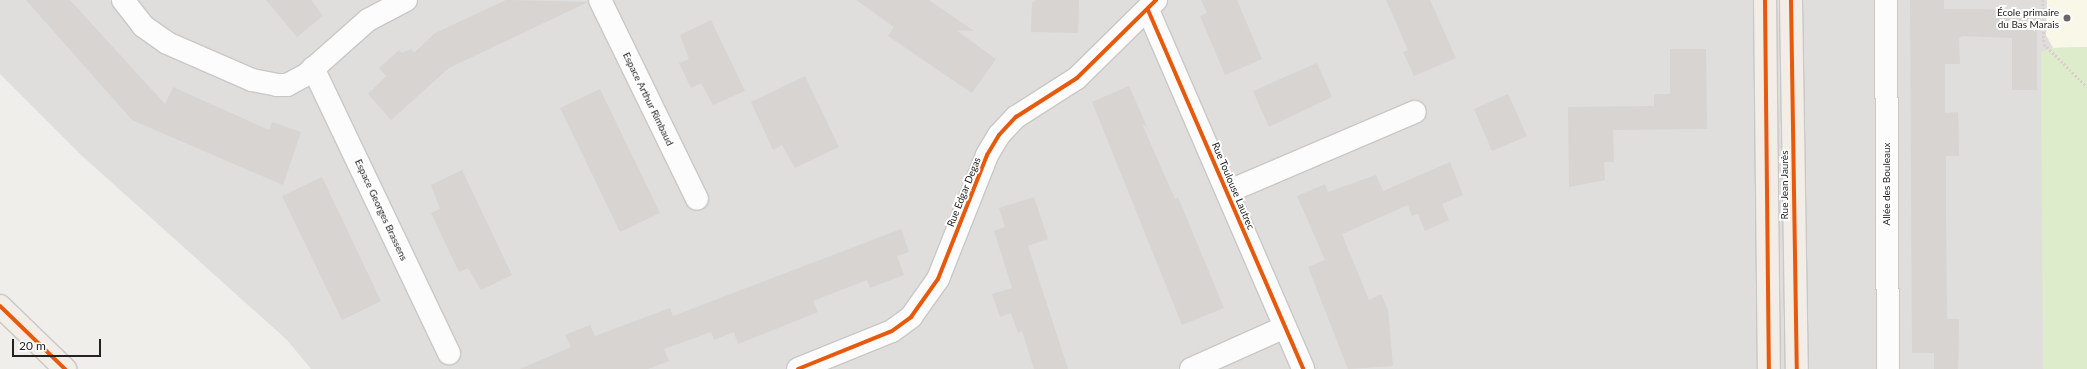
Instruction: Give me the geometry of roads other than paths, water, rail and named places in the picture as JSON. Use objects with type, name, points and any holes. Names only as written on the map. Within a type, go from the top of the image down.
[{"type":"main road","name":"Rue Jean Jaurès","points":[[1765,0],[1769,369]]},
{"type":"main road","name":"Rue Jean Jaurès","points":[[1791,0],[1797,369]]},
{"type":"main road","points":[[0,306],[65,369]]},
{"type":"street","points":[[123,0],[144,26],[167,43],[252,80],[287,85],[313,68],[375,6],[406,0]]},
{"type":"street","name":"Espace Arthur Rimbaud","points":[[600,0],[697,199]]},
{"type":"street","name":"Allée des Bouleaux","points":[[1886,0],[1888,369]]},
{"type":"street","name":"Rue Toulouse Lautrec","points":[[1152,5],[1227,192],[1303,369]]},
{"type":"street","name":"Rue Edgar Degas","points":[[798,369],[892,331],[911,317],[938,279],[987,155],[999,134],[1016,117],[1076,78],[1152,5]]},
{"type":"street","name":"Espace Georges Brassens","points":[[313,68],[449,353]]},
{"type":"street","name":"Rue Toulouse Lautrec","points":[[1227,192],[1415,112]]},
{"type":"street","points":[[1191,369],[1285,327]]},
{"type":"place","name":"École primaire du Bas Marais","points":[[2067,18]]}]
